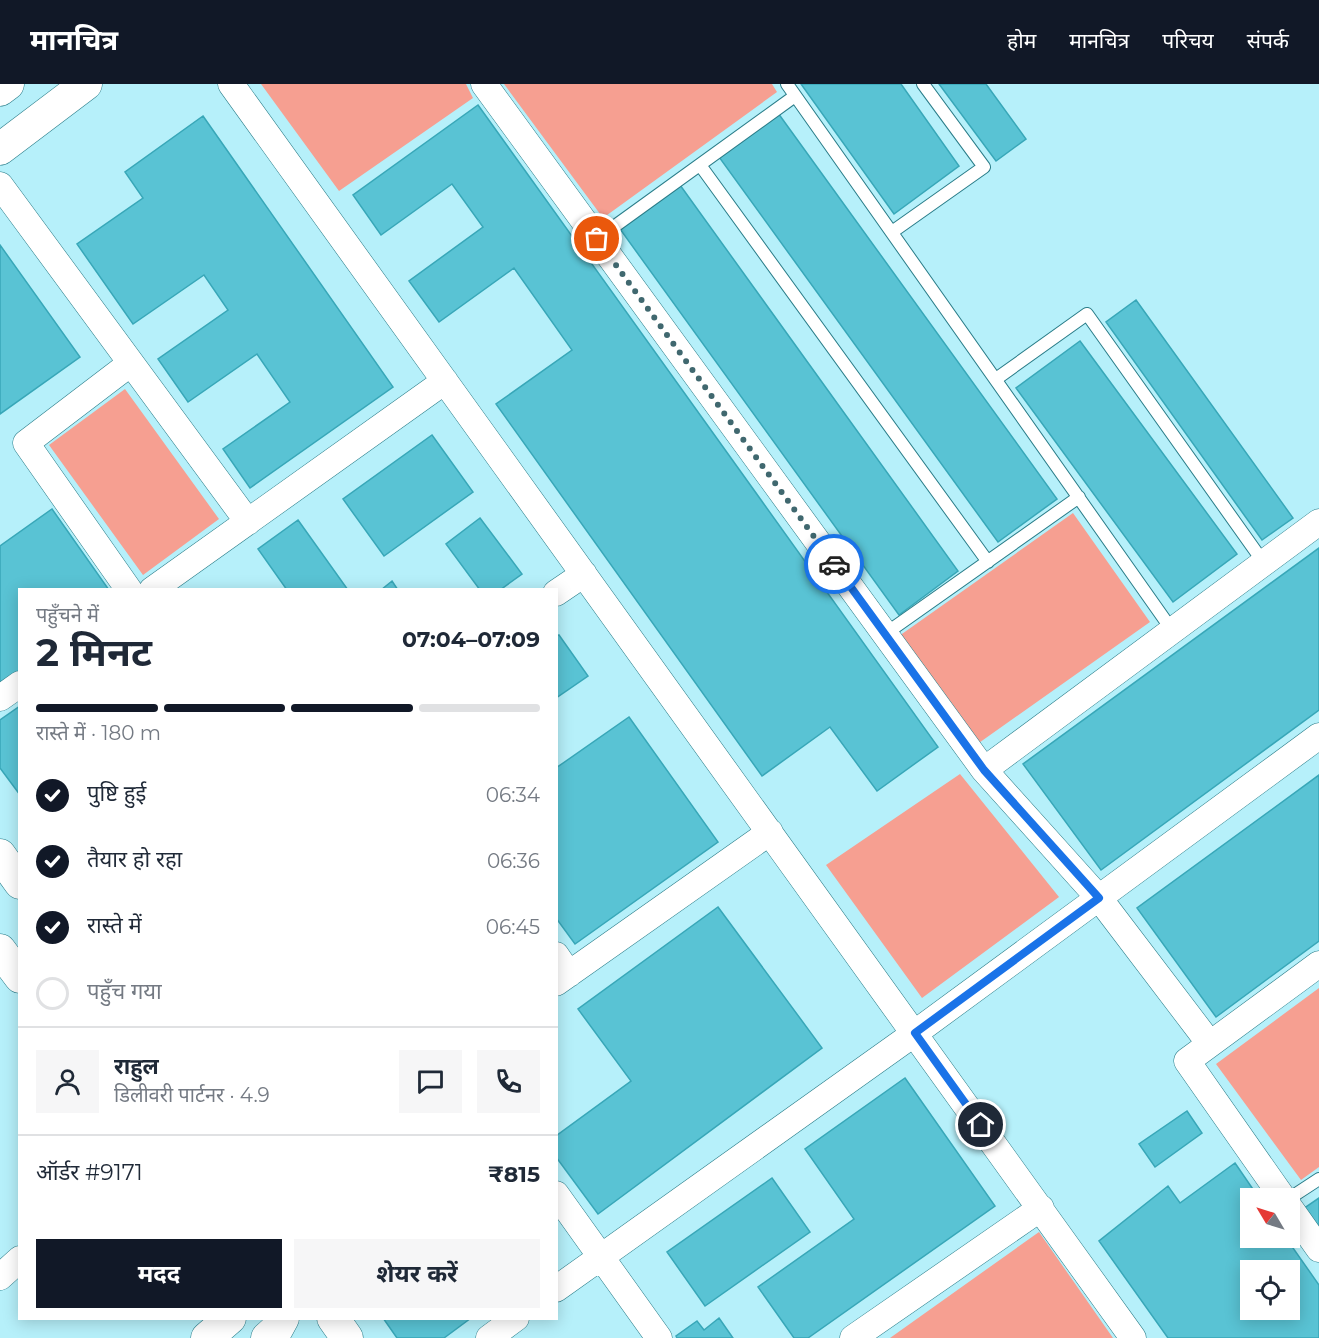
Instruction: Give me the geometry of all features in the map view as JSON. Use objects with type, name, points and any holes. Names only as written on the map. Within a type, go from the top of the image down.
[{"type":"street","points":[[0,90],[8,84]]},
{"type":"street","points":[[0,149],[86,84]]},
{"type":"street","points":[[231,84],[1133,1338]]},
{"type":"street","points":[[484,84],[984,770],[1099,898],[1210,1044]]},
{"type":"street","points":[[0,185],[248,522]]},
{"type":"street","points":[[128,588],[26,443],[131,363]]},
{"type":"street","points":[[155,588],[445,381]]},
{"type":"street","points":[[984,770],[1319,522]]},
{"type":"street","points":[[558,592],[584,574]]},
{"type":"street","points":[[0,698],[18,685]]},
{"type":"street","points":[[558,1288],[915,1033],[1319,736]]},
{"type":"street","points":[[561,971],[770,831]]},
{"type":"street","points":[[0,855],[18,879]]},
{"type":"street","points":[[0,950],[18,974]]},
{"type":"street","points":[[1276,1188],[1187,1061],[1319,964]]},
{"type":"street","points":[[558,1197],[659,1338]]},
{"type":"street","points":[[853,1338],[1041,1208]]},
{"type":"street","points":[[1300,1222],[1319,1249]]},
{"type":"street","points":[[0,1277],[18,1261]]},
{"type":"street","points":[[207,1338],[228,1320]]},
{"type":"street","points":[[334,1320],[347,1338]]},
{"type":"street","points":[[489,1338],[513,1320]]},
{"type":"lane","points":[[787,84],[1172,630]]},
{"type":"lane","points":[[892,232],[984,167],[923,84]]},
{"type":"lane","points":[[597,239],[795,96]]},
{"type":"lane","points":[[700,165],[987,562]]},
{"type":"lane","points":[[996,380],[1087,314],[1264,563]]},
{"type":"lane","points":[[885,634],[1078,498]]},
{"type":"lane","points":[[1300,1191],[1319,1179]]},
{"type":"shaded area","points":[[261,84],[466,84],[473,98],[339,191]]},
{"type":"shaded area","points":[[504,84],[772,84],[777,92],[603,218]]},
{"type":"shaded area","points":[[125,389],[219,519],[143,575],[49,445]]},
{"type":"shaded area","points":[[1073,513],[1150,622],[976,745],[899,636]]},
{"type":"shaded area","points":[[960,774],[1059,897],[922,998],[826,865]]},
{"type":"shaded area","points":[[1319,988],[1319,1167],[1301,1180],[1216,1064]]},
{"type":"shaded area","points":[[1039,1232],[1113,1338],[890,1338]]},
{"type":"building","points":[[801,84],[901,84],[959,166],[894,214]]},
{"type":"building","points":[[939,84],[986,84],[1026,139],[996,161]]},
{"type":"building","points":[[478,105],[938,747],[877,791],[830,727],[762,776],[496,404],[572,350],[514,268],[439,322],[409,281],[483,227],[452,184],[381,235],[353,195]]},
{"type":"building","points":[[778,113],[1057,499],[998,542],[719,157]]},
{"type":"building","points":[[203,116],[393,387],[250,488],[223,449],[290,402],[257,354],[188,402],[158,359],[228,310],[204,275],[133,324],[77,244],[143,198],[125,172]]},
{"type":"building","points":[[680,185],[958,571],[899,615],[620,229]]},
{"type":"building","points":[[0,245],[80,357],[0,414]]},
{"type":"building","points":[[1136,300],[1293,518],[1262,540],[1106,322]]},
{"type":"building","points":[[1080,341],[1237,554],[1173,602],[1016,388]]},
{"type":"building","points":[[432,435],[473,492],[384,556],[343,499]]},
{"type":"building","points":[[52,509],[108,588],[18,588],[18,675],[0,688],[0,546]]},
{"type":"building","points":[[480,518],[522,574],[503,588],[479,588],[446,544]]},
{"type":"building","points":[[298,520],[347,588],[286,588],[258,549]]},
{"type":"building","points":[[1319,548],[1319,710],[1101,870],[1023,764]]},
{"type":"building","points":[[392,581],[397,588],[383,588]]},
{"type":"building","points":[[558,635],[588,676],[558,697]]},
{"type":"building","points":[[18,707],[18,792],[0,768],[0,720]]},
{"type":"building","points":[[629,717],[718,842],[575,944],[558,921],[558,767]]},
{"type":"building","points":[[1319,775],[1319,941],[1216,1017],[1137,908]]},
{"type":"building","points":[[718,907],[822,1048],[598,1214],[558,1160],[558,1135],[631,1081],[578,1009]]},
{"type":"building","points":[[905,1078],[995,1206],[808,1338],[794,1338],[758,1287],[854,1219],[805,1149]]},
{"type":"building","points":[[1187,1111],[1202,1133],[1155,1167],[1139,1144]]},
{"type":"building","points":[[1235,1163],[1252,1188],[1240,1188],[1240,1248],[1293,1248],[1319,1285],[1319,1338],[1168,1338],[1099,1241],[1168,1186],[1180,1203]]},
{"type":"building","points":[[772,1178],[810,1232],[705,1306],[667,1252]]},
{"type":"building","points":[[1319,1198],[1319,1231],[1303,1209]]},
{"type":"building","points":[[719,1318],[733,1338],[677,1338],[676,1336],[697,1321],[704,1330]]},
{"type":"building","points":[[384,1320],[468,1320],[444,1338],[397,1338]]},
{"type":"way so far","points":[[597,239],[834,564]]},
{"type":"route","points":[[834,564],[984,770],[1099,898],[915,1033],[981,1125]]}]
